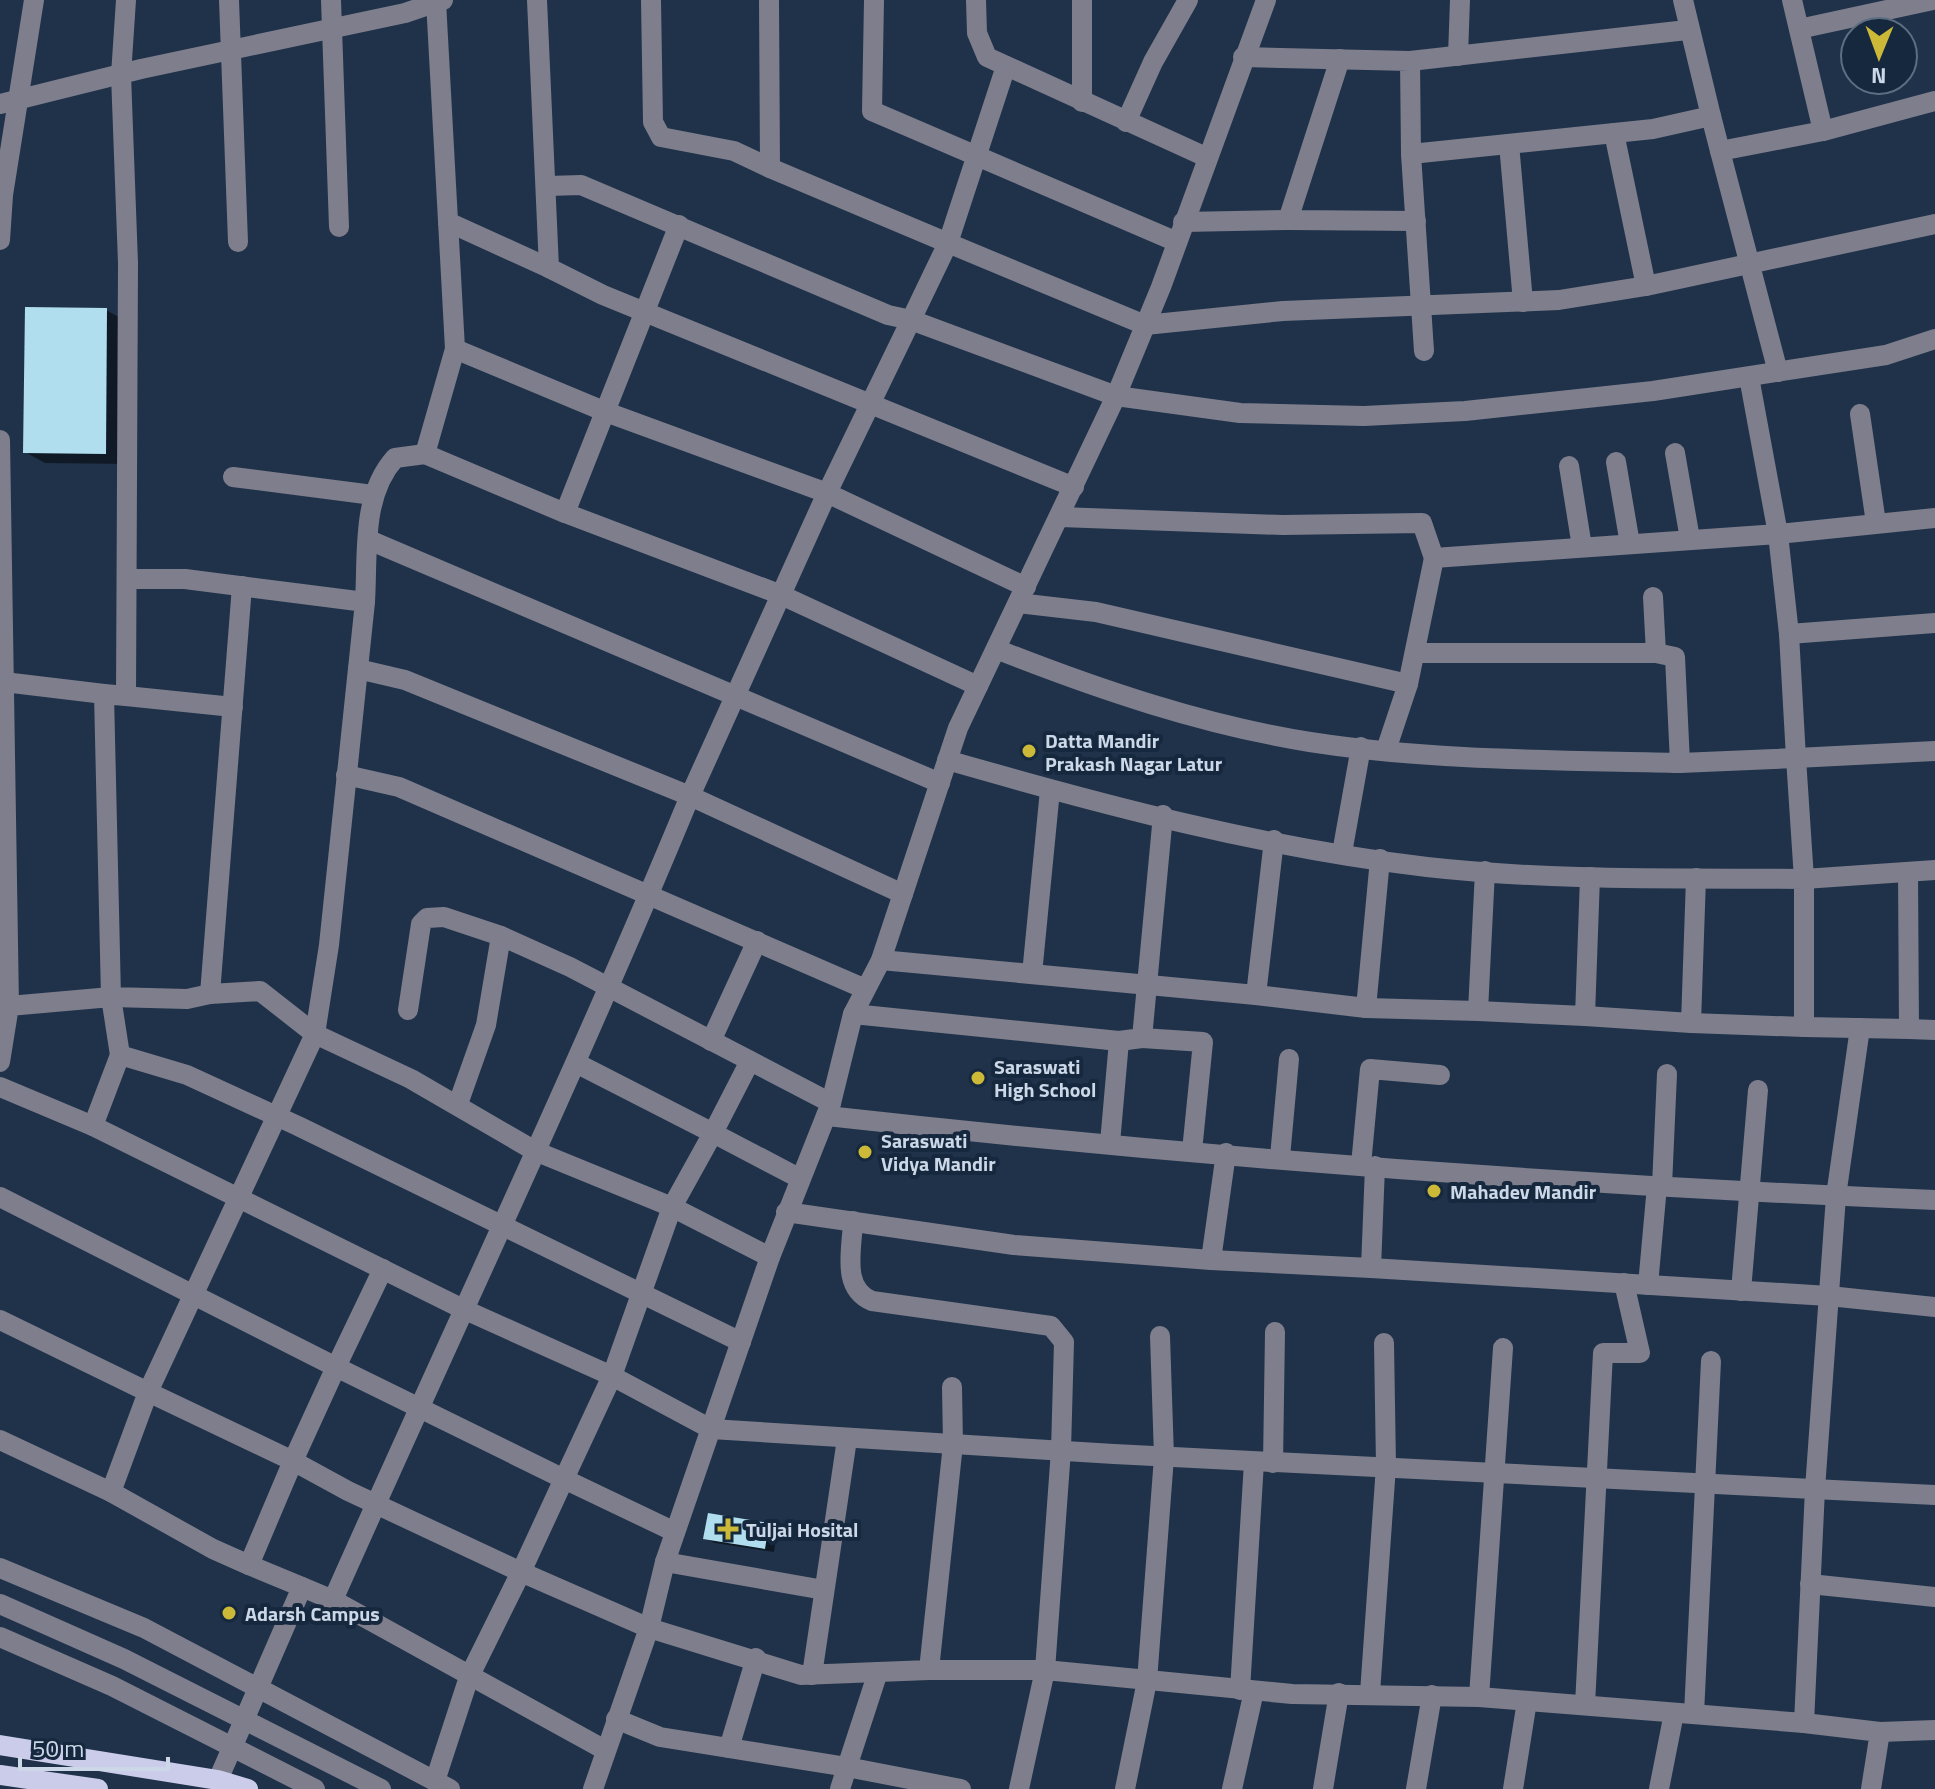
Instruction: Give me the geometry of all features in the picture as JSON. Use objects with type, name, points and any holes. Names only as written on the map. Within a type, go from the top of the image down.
[{"type":"main road","points":[[0,1745],[218,1780],[248,1789]]},
{"type":"main road","points":[[0,1775],[98,1789]]},
{"type":"street","points":[[0,240],[1,195],[34,0]]},
{"type":"street","points":[[126,0],[121,75],[128,263],[126,696]]},
{"type":"street","points":[[229,0],[238,242]]},
{"type":"street","points":[[331,0],[339,227]]},
{"type":"street","points":[[537,0],[548,186],[549,268]]},
{"type":"street","points":[[651,0],[657,131],[668,140],[734,151],[1145,325],[1283,311],[1523,302],[1646,286],[1935,224]]},
{"type":"street","points":[[769,0],[770,168]]},
{"type":"street","points":[[874,0],[872,111],[1180,232],[1288,220],[1416,221]]},
{"type":"street","points":[[976,0],[980,47],[987,57],[1206,157]]},
{"type":"street","points":[[1082,0],[1082,102]]},
{"type":"street","points":[[1126,122],[1153,62],[1188,0]]},
{"type":"street","points":[[598,1787],[605,1750],[649,1628],[675,1532],[786,1212],[829,1109],[853,1014],[863,988],[881,960],[947,760],[978,686],[1116,396],[1266,0]]},
{"type":"street","points":[[1458,56],[1460,0]]},
{"type":"street","points":[[1683,0],[1687,30],[1778,372]]},
{"type":"street","points":[[1792,0],[1823,131]]},
{"type":"street","points":[[1799,29],[1933,0]]},
{"type":"street","points":[[0,104],[20,97],[405,13],[440,1],[455,349],[425,454]]},
{"type":"street","points":[[1243,57],[1410,61],[1687,30]]},
{"type":"street","points":[[1288,220],[1340,59]]},
{"type":"street","points":[[1410,61],[1411,154],[1424,351]]},
{"type":"street","points":[[333,1600],[501,1225],[578,1064],[733,695],[948,243],[1006,66]]},
{"type":"street","points":[[1720,151],[1823,131],[1935,101]]},
{"type":"street","points":[[1411,154],[1614,133],[1711,116]]},
{"type":"street","points":[[1614,133],[1646,286]]},
{"type":"street","points":[[1509,144],[1523,302]]},
{"type":"street","points":[[548,186],[581,185],[888,315],[911,320],[1116,396],[1240,413],[1364,416],[1465,411],[1749,377],[1886,355],[1935,339]]},
{"type":"street","points":[[448,222],[647,313],[1074,487]]},
{"type":"street","points":[[565,513],[647,313],[679,225]]},
{"type":"street","points":[[455,349],[606,412],[827,493],[1022,595],[1408,684]]},
{"type":"street","points":[[1749,377],[1778,534],[1789,634],[1804,879],[1804,1027]]},
{"type":"street","points":[[1860,414],[1876,523]]},
{"type":"street","points":[[0,440],[5,1007],[0,1062]]},
{"type":"street","points":[[1675,453],[1690,539]]},
{"type":"street","points":[[111,1492],[148,1392],[315,1034],[329,945],[365,602],[373,495],[384,469],[395,458],[425,454],[565,513],[779,594],[978,686]]},
{"type":"street","points":[[1616,462],[1630,544]]},
{"type":"street","points":[[1569,466],[1582,547]]},
{"type":"street","points":[[233,477],[373,495]]},
{"type":"street","points":[[1060,517],[1282,525],[1422,523],[1434,558],[1408,684],[1386,750]]},
{"type":"street","points":[[1434,558],[1778,534],[1935,518]]},
{"type":"street","points":[[369,540],[940,783]]},
{"type":"street","points":[[128,579],[185,579],[365,602]]},
{"type":"street","points":[[210,994],[242,586]]},
{"type":"street","points":[[1653,597],[1656,653]]},
{"type":"street","points":[[1789,634],[1935,623]]},
{"type":"street","points":[[996,649],[1058,674],[1187,714],[1310,742],[1471,758],[1680,763],[1935,751]]},
{"type":"street","points":[[1415,653],[1656,653],[1675,657],[1680,763]]},
{"type":"street","points":[[358,669],[414,683],[690,796],[903,894]]},
{"type":"street","points":[[4,682],[233,707]]},
{"type":"street","points":[[93,1126],[120,1055],[111,997],[104,694]]},
{"type":"street","points":[[1342,853],[1361,747]]},
{"type":"street","points":[[947,760],[1050,790],[1274,840],[1380,859],[1485,871],[1590,877],[1804,879],[1935,870]]},
{"type":"street","points":[[346,775],[399,787],[863,988]]},
{"type":"street","points":[[1032,974],[1050,790]]},
{"type":"street","points":[[1142,1038],[1163,815]]},
{"type":"street","points":[[1256,995],[1274,840]]},
{"type":"street","points":[[1366,1008],[1380,859]]},
{"type":"street","points":[[1478,1011],[1485,871]]},
{"type":"street","points":[[1908,872],[1909,1029]]},
{"type":"street","points":[[1585,1016],[1590,877]]},
{"type":"street","points":[[1691,1023],[1696,878]]},
{"type":"street","points":[[408,1010],[421,924],[427,918],[444,917],[501,936],[609,988],[750,1061],[829,1109],[1192,1151],[1660,1186],[1935,1200]]},
{"type":"street","points":[[458,1104],[486,1025],[501,936]]},
{"type":"street","points":[[711,1041],[757,941]]},
{"type":"street","points":[[881,960],[1146,982],[1366,1008],[1691,1023],[1935,1030]]},
{"type":"street","points":[[5,1007],[111,997],[187,999],[210,994],[260,991],[315,1034],[458,1104],[535,1151],[672,1207],[770,1257]]},
{"type":"street","points":[[853,1014],[1119,1041],[1142,1038],[1203,1042],[1192,1151]]},
{"type":"street","points":[[1804,1723],[1815,1489],[1836,1196],[1860,1028]]},
{"type":"street","points":[[1110,1143],[1119,1041]]},
{"type":"street","points":[[120,1055],[187,1075],[277,1116],[741,1342]]},
{"type":"street","points":[[1280,1157],[1289,1059]]},
{"type":"street","points":[[0,1568],[144,1628],[442,1785],[469,1677],[612,1376],[672,1207],[750,1061]]},
{"type":"street","points":[[578,1064],[799,1178]]},
{"type":"street","points":[[1371,1268],[1368,1165],[1370,1069],[1440,1075]]},
{"type":"street","points":[[1648,1285],[1660,1186],[1667,1074]]},
{"type":"street","points":[[0,1087],[93,1126],[463,1309],[612,1376],[711,1429],[1164,1457],[1935,1495]]},
{"type":"street","points":[[1741,1291],[1758,1090]]},
{"type":"street","points":[[1211,1260],[1226,1153]]},
{"type":"street","points":[[0,1197],[193,1297],[675,1532]]},
{"type":"street","points":[[786,1212],[1014,1245],[1211,1260],[1829,1296],[1935,1307]]},
{"type":"street","points":[[853,1221],[851,1279],[860,1296],[872,1301],[1039,1323],[1059,1332],[1064,1342],[1061,1450],[1045,1670],[1019,1789]]},
{"type":"street","points":[[249,1565],[293,1461],[383,1269]]},
{"type":"street","points":[[1585,1705],[1603,1353],[1640,1353],[1624,1283]]},
{"type":"street","points":[[0,1320],[521,1572],[649,1628],[756,1658],[801,1675],[1045,1670],[1247,1690],[1479,1697],[1880,1732],[1935,1730]]},
{"type":"street","points":[[1232,1789],[1247,1690],[1275,1332]]},
{"type":"street","points":[[1125,1789],[1147,1681],[1164,1457],[1160,1336]]},
{"type":"street","points":[[1370,1693],[1386,1466],[1384,1343]]},
{"type":"street","points":[[1479,1697],[1492,1471],[1503,1348]]},
{"type":"street","points":[[1659,1789],[1684,1713],[1704,1485],[1711,1361]]},
{"type":"street","points":[[929,1670],[953,1444],[952,1387]]},
{"type":"street","points":[[812,1675],[847,1439]]},
{"type":"street","points":[[0,1440],[111,1492],[213,1549],[333,1600],[605,1750]]},
{"type":"street","points":[[665,1562],[824,1590]]},
{"type":"street","points":[[1810,1584],[1935,1597]]},
{"type":"street","points":[[218,1780],[302,1587]]},
{"type":"street","points":[[0,1604],[124,1659],[381,1789]]},
{"type":"street","points":[[0,1637],[112,1686],[315,1789]]},
{"type":"street","points":[[729,1748],[756,1658]]},
{"type":"street","points":[[840,1789],[878,1672]]},
{"type":"street","points":[[1323,1789],[1339,1693]]},
{"type":"street","points":[[1416,1789],[1432,1695]]},
{"type":"street","points":[[1513,1789],[1527,1701]]},
{"type":"street","points":[[616,1719],[660,1737],[961,1789]]},
{"type":"street","points":[[1871,1789],[1880,1732]]},
{"type":"street","points":[[847,1767],[877,1789]]},
{"type":"building","points":[[25,307],[107,308],[106,454],[23,453]]},
{"type":"building","points":[[708,1513],[769,1523],[765,1549],[703,1539]]},
{"type":"place","name":"Datta Mandir Prakash Nagar Latur","points":[[1029,751]]},
{"type":"place","name":"Saraswati High School","points":[[978,1078]]},
{"type":"place","name":"Saraswati Vidya Mandir","points":[[865,1152]]},
{"type":"place","name":"Mahadev Mandir","points":[[1434,1191]]},
{"type":"place","name":"Tuljai Hosital","points":[[728,1529]]},
{"type":"place","name":"Adarsh Campus","points":[[229,1613]]}]
